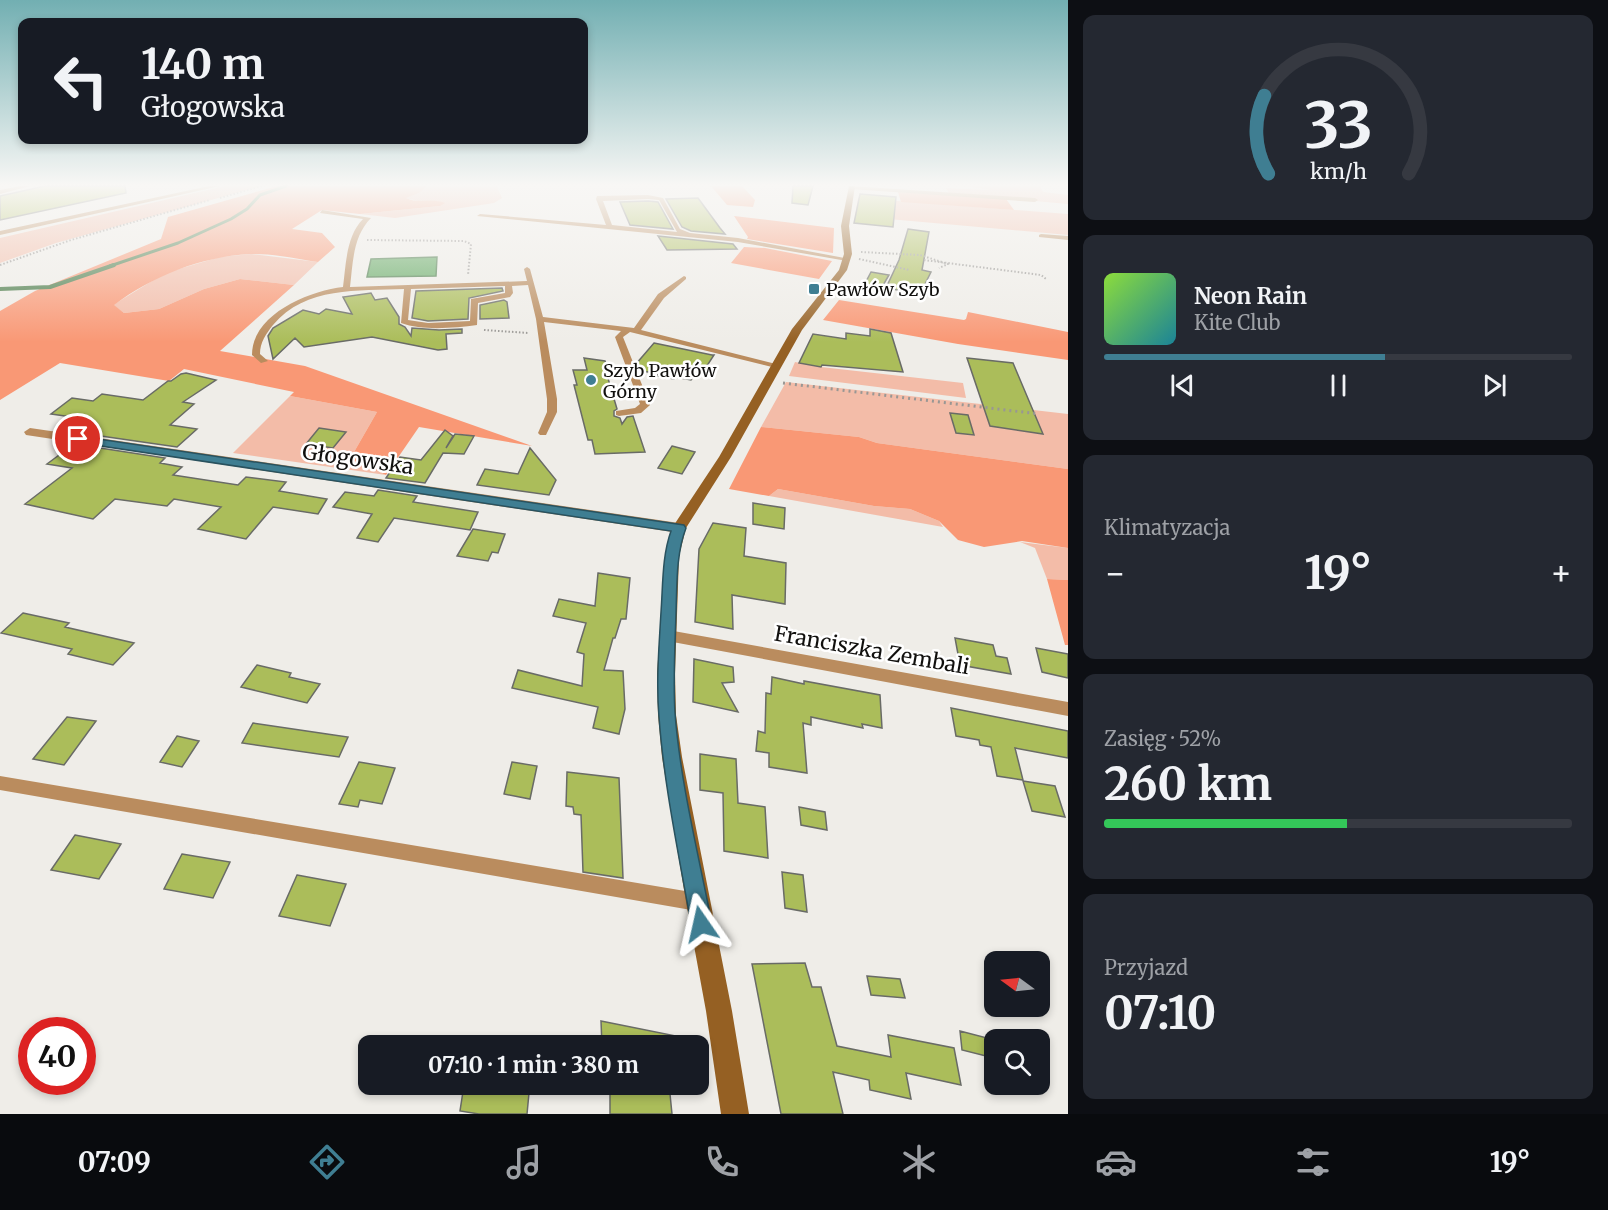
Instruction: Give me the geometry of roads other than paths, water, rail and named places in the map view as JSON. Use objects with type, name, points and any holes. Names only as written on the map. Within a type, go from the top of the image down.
[{"type":"street","points":[[735,1114],[719,1011],[697,902],[672,757],[667,715],[672,556],[679,528],[724,457],[797,329],[837,280],[853,256],[850,238]]},
{"type":"street","name":"Głogowska","points":[[30,432],[679,528]]},
{"type":"street","name":"Franciszka Zembali","points":[[668,636],[1068,709]]},
{"type":"lane","points":[[346,289],[356,238]]},
{"type":"lane","points":[[714,238],[853,256]]},
{"type":"lane","points":[[528,269],[540,319],[552,399],[552,412],[543,433]]},
{"type":"lane","points":[[619,413],[638,411],[645,405],[619,337],[632,330],[662,296],[684,278]]},
{"type":"lane","points":[[264,361],[256,355],[255,348],[273,320],[304,298],[330,290],[531,283]]},
{"type":"lane","points":[[408,287],[404,321],[407,323],[474,323],[474,302],[507,295],[509,293],[508,284]]},
{"type":"lane","points":[[540,319],[632,330],[777,365]]},
{"type":"lane","points":[[0,783],[697,902]]},
{"type":"waterway","points":[[110,266],[189,238]]},
{"type":"waterway","points":[[0,289],[50,287],[114,265]]},
{"type":"place","name":"Pawłów Szyb","points":[[814,289]]},
{"type":"place","name":"Szyb Pawłów Górny","points":[[591,380]]}]
